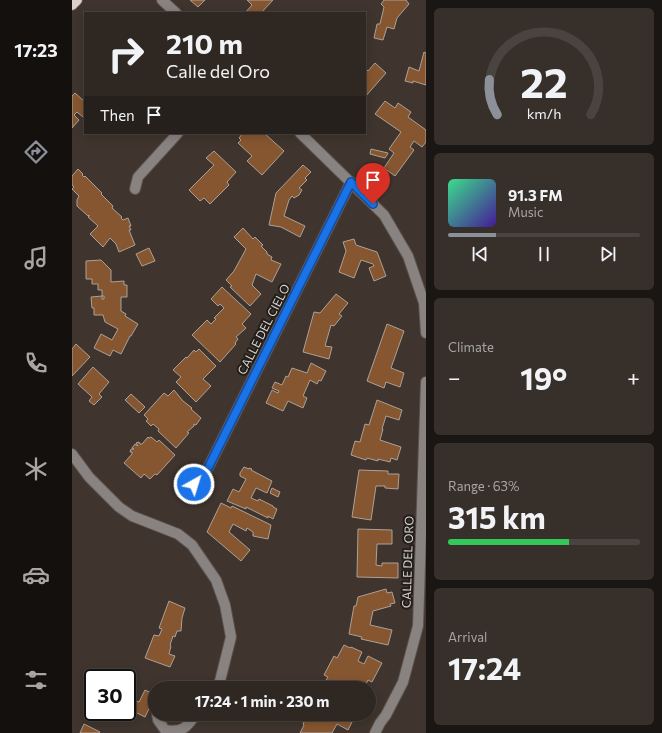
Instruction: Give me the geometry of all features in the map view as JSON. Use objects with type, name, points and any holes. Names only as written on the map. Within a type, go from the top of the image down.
[{"type":"main road","points":[[72,5],[77,0]]},
{"type":"street","points":[[162,0],[175,12]]},
{"type":"street","points":[[136,189],[138,177],[177,134]]},
{"type":"street","points":[[301,134],[384,215],[408,256],[424,303],[426,333]]},
{"type":"street","name":"CALLE DEL CIELO","points":[[194,484],[202,480],[351,182]]},
{"type":"street","name":"CALLE DEL ORO","points":[[375,733],[404,682],[422,626],[426,382]]},
{"type":"street","points":[[72,454],[89,477],[119,507],[132,516],[178,534],[192,546],[216,580],[225,605],[231,637],[220,681]]},
{"type":"street","points":[[159,721],[166,730],[177,732],[188,726],[191,721]]},
{"type":"building","points":[[190,0],[205,0],[198,7]]},
{"type":"building","points":[[247,0],[273,0],[262,12],[246,12],[252,5]]},
{"type":"building","points":[[384,0],[406,0],[409,4],[397,18],[394,29],[387,27],[383,40],[374,38],[377,24],[380,24],[384,7],[381,4]]},
{"type":"building","points":[[424,52],[426,53],[426,85],[413,81],[413,83],[405,81],[409,67],[419,71]]},
{"type":"building","points":[[375,63],[386,73],[366,96],[366,69],[368,71]]},
{"type":"building","points":[[75,93],[84,101],[84,116],[83,117],[77,112],[74,115],[79,120],[72,128],[72,96]]},
{"type":"building","points":[[385,101],[395,108],[398,103],[411,112],[408,117],[426,130],[426,142],[422,147],[414,141],[410,147],[414,150],[395,176],[384,168],[394,153],[389,149],[401,132],[375,114]]},
{"type":"building","points":[[242,134],[265,134],[284,151],[262,175],[247,161],[252,156],[238,143],[241,140],[239,138]]},
{"type":"building","points":[[371,149],[388,153],[385,158],[370,154]]},
{"type":"building","points":[[214,151],[236,172],[227,182],[229,185],[210,204],[204,198],[200,201],[189,190],[214,165],[206,158]]},
{"type":"building","points":[[303,165],[311,172],[305,178],[307,180],[299,188],[302,190],[299,195],[294,198],[292,196],[289,200],[284,216],[305,226],[300,237],[281,227],[269,225],[276,193]]},
{"type":"building","points":[[78,169],[84,177],[85,176],[102,193],[101,194],[113,206],[112,208],[122,217],[121,218],[123,220],[128,218],[131,226],[129,226],[131,230],[129,230],[135,245],[119,252],[116,244],[110,238],[103,247],[90,234],[98,226],[88,217],[89,215],[88,216],[77,206],[79,196],[72,189],[74,187],[72,185],[72,176]]},
{"type":"building","points":[[243,228],[253,239],[255,237],[263,245],[261,246],[267,254],[272,257],[271,260],[281,264],[272,282],[256,274],[252,285],[261,294],[250,306],[230,287],[232,286],[226,280],[234,271],[246,249],[234,237]]},
{"type":"building","points":[[354,239],[356,245],[377,252],[386,276],[374,281],[369,268],[374,266],[373,264],[361,260],[354,278],[339,272],[346,251],[343,242]]},
{"type":"building","points":[[149,248],[155,261],[142,266],[136,254]]},
{"type":"building","points":[[101,260],[111,270],[111,282],[124,281],[124,285],[127,285],[127,297],[121,297],[121,311],[126,314],[125,316],[138,324],[121,354],[113,350],[110,356],[94,348],[101,334],[112,340],[118,329],[105,322],[103,315],[94,315],[91,297],[102,296],[102,290],[98,290],[98,284],[92,284],[92,279],[86,279],[86,261]]},
{"type":"building","points":[[222,287],[251,314],[242,324],[246,328],[236,337],[238,339],[235,343],[236,344],[220,362],[192,335],[207,320],[211,324],[216,319],[214,318],[224,308],[220,304],[218,306],[211,299]]},
{"type":"building","points":[[336,294],[348,303],[339,314],[342,316],[334,326],[331,325],[325,346],[332,347],[329,359],[303,352],[314,312],[320,313]]},
{"type":"building","points":[[387,324],[404,331],[391,368],[404,373],[400,387],[386,382],[384,388],[367,381]]},
{"type":"building","points":[[76,344],[90,357],[72,376],[72,349]]},
{"type":"building","points":[[199,349],[216,366],[203,379],[211,386],[196,402],[176,382],[181,377],[173,370],[194,350],[196,352]]},
{"type":"building","points":[[311,363],[326,371],[321,381],[319,380],[317,384],[310,380],[303,396],[307,398],[303,408],[288,401],[283,411],[266,403],[272,390],[278,393],[279,391],[272,388],[275,382],[282,385],[292,368],[307,373]]},
{"type":"building","points":[[93,367],[109,382],[99,394],[102,397],[94,405],[89,401],[92,397],[78,384]]},
{"type":"building","points":[[174,390],[201,418],[196,425],[194,424],[194,426],[187,432],[189,433],[176,448],[158,431],[159,429],[153,424],[151,426],[146,421],[148,419],[144,415],[164,393],[168,396]]},
{"type":"building","points":[[131,394],[145,407],[139,413],[125,400]]},
{"type":"building","points":[[377,400],[402,410],[399,420],[386,416],[382,429],[380,440],[401,447],[397,460],[391,458],[390,462],[367,458],[366,460],[351,455],[355,441],[360,442],[365,424],[369,425]]},
{"type":"building","points":[[148,437],[151,437],[157,442],[159,440],[175,455],[157,475],[155,474],[150,479],[144,474],[141,478],[124,463],[132,454],[132,452],[130,452],[131,449],[134,449],[132,448],[135,444],[138,446],[136,443],[139,442],[142,444]]},
{"type":"building","points":[[244,467],[252,469],[251,470],[272,481],[267,493],[256,488],[251,498],[258,501],[259,499],[277,509],[273,519],[246,507],[246,509],[227,501],[233,489],[239,492],[246,479],[240,476],[240,473]]},
{"type":"building","points":[[359,470],[388,471],[388,474],[399,474],[398,489],[385,488],[385,486],[376,486],[371,520],[352,517]]},
{"type":"building","points":[[272,488],[280,492],[278,497],[270,493]]},
{"type":"building","points":[[221,503],[231,508],[232,506],[271,525],[268,539],[253,536],[253,532],[247,528],[246,531],[233,524],[229,532],[250,550],[241,561],[207,532]]},
{"type":"building","points":[[358,529],[392,530],[392,544],[377,544],[376,565],[382,566],[382,563],[398,563],[398,578],[357,577]]},
{"type":"building","points":[[386,589],[387,593],[392,592],[395,603],[390,604],[391,606],[373,611],[370,625],[392,630],[388,645],[361,639],[362,637],[349,634],[354,606],[356,606],[358,597]]},
{"type":"building","points":[[169,601],[185,608],[182,618],[181,631],[177,631],[175,637],[173,636],[170,645],[169,654],[175,656],[170,667],[145,658],[154,635],[159,636],[162,629],[159,628]]},
{"type":"building","points":[[344,645],[362,652],[358,661],[364,664],[368,656],[382,663],[373,681],[326,681],[328,677],[324,675],[334,656],[337,658]]},
{"type":"building","points":[[145,690],[148,692],[148,711],[145,717],[136,712],[136,701],[139,702]]},
{"type":"building","points":[[304,721],[352,721],[348,730],[337,724],[332,733],[300,733],[304,725]]},
{"type":"building","points":[[84,724],[100,732],[80,733]]},
{"type":"route","points":[[194,484],[202,480],[351,182],[373,204]]}]
